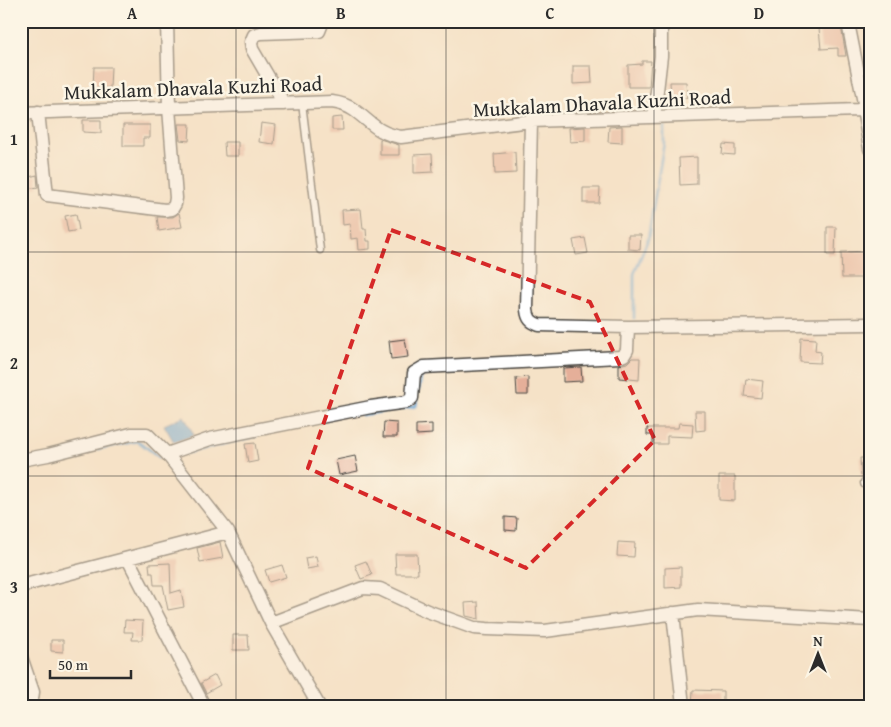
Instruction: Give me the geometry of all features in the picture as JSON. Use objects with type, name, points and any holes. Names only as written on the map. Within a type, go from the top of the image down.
[{"type":"street","points":[[38,112],[47,195],[165,210],[172,209],[176,198],[169,108],[167,21]]},
{"type":"street","points":[[284,104],[252,49],[251,42],[254,35],[261,33],[319,31],[324,21]]},
{"type":"street","points":[[654,117],[662,56],[662,21]]},
{"type":"street","points":[[851,24],[865,105],[870,149]]},
{"type":"street","name":"Mukkalam Dhavala Kuzhi Road","points":[[21,113],[332,102],[352,109],[382,133],[400,137],[531,121],[858,110],[865,105]]},
{"type":"street","points":[[531,121],[528,317],[532,322],[539,325],[628,327],[870,324]]},
{"type":"street","points":[[167,454],[210,439],[371,407],[407,402],[412,398],[414,373],[424,367],[619,357],[624,355],[627,350],[628,327]]},
{"type":"street","points":[[21,460],[141,433],[147,434],[167,454],[228,532],[271,623],[319,706]]},
{"type":"street","points":[[21,586],[128,560],[228,532]]},
{"type":"street","points":[[128,560],[204,706]]},
{"type":"street","points":[[271,623],[363,588],[380,589],[426,611],[474,628],[545,631],[709,610],[870,620]]},
{"type":"street","points":[[673,614],[683,706]]},
{"type":"street","points":[[21,657],[34,692],[32,699],[21,705]]},
{"type":"lane","points":[[302,103],[320,250]]},
{"type":"highlighted area","points":[[391,230],[590,302],[655,440],[526,568],[308,468]]},
{"type":"water","points":[[184,416],[194,435],[174,442],[164,425]]},
{"type":"building","points":[[841,26],[846,56],[838,56],[838,48],[821,49],[819,28]]},
{"type":"building","points":[[642,61],[651,61],[649,87],[628,87],[628,65],[642,64]]},
{"type":"building","points":[[573,66],[591,66],[592,83],[573,84]]},
{"type":"building","points":[[94,67],[111,67],[110,88],[93,88]]},
{"type":"building","points":[[670,82],[686,82],[687,98],[671,98]]},
{"type":"building","points":[[342,117],[343,130],[332,130],[332,118]]},
{"type":"building","points":[[83,120],[101,120],[101,133],[83,132]]},
{"type":"building","points":[[261,123],[276,125],[274,144],[259,142]]},
{"type":"building","points":[[178,124],[190,124],[189,141],[180,140]]},
{"type":"building","points":[[123,125],[150,125],[150,138],[143,138],[143,146],[123,146]]},
{"type":"building","points":[[622,126],[622,143],[608,142],[609,127]]},
{"type":"building","points":[[585,127],[585,141],[570,142],[569,128]]},
{"type":"building","points":[[380,139],[399,145],[399,155],[380,155]]},
{"type":"building","points":[[224,142],[238,142],[238,156],[225,156]]},
{"type":"building","points":[[723,144],[735,145],[735,155],[722,154]]},
{"type":"building","points":[[515,152],[516,173],[495,174],[494,154]]},
{"type":"building","points":[[432,154],[433,172],[414,173],[414,155]]},
{"type":"building","points":[[697,157],[697,184],[680,185],[679,158]]},
{"type":"building","points":[[37,175],[38,187],[28,189],[25,178]]},
{"type":"building","points":[[583,188],[600,188],[599,203],[583,203]]},
{"type":"building","points":[[361,209],[363,229],[366,229],[367,241],[370,241],[370,249],[359,250],[358,238],[351,239],[350,224],[343,225],[342,210]]},
{"type":"building","points":[[179,213],[182,227],[159,231],[157,217],[173,217]]},
{"type":"building","points":[[76,214],[79,230],[68,232],[65,216]]},
{"type":"building","points":[[827,227],[836,227],[835,255],[827,255]]},
{"type":"building","points":[[628,235],[641,235],[640,250],[628,249]]},
{"type":"building","points":[[585,238],[588,253],[576,255],[573,240]]},
{"type":"building","points":[[870,251],[870,278],[842,278],[841,252]]},
{"type":"building","points":[[801,338],[816,339],[815,351],[821,352],[820,363],[800,362]]},
{"type":"building","points":[[405,339],[408,357],[391,359],[389,341]]},
{"type":"building","points":[[632,358],[640,358],[639,380],[619,378],[619,365],[627,363]]},
{"type":"building","points":[[581,367],[582,381],[563,382],[563,368]]},
{"type":"building","points":[[528,377],[528,395],[517,395],[516,378]]},
{"type":"building","points":[[746,379],[763,381],[761,398],[744,396]]},
{"type":"building","points":[[695,411],[705,411],[705,430],[696,431]]},
{"type":"building","points":[[384,422],[397,423],[397,437],[383,437]]},
{"type":"building","points":[[679,423],[693,424],[692,437],[667,436],[667,444],[653,444],[653,435],[647,435],[647,428],[678,428]]},
{"type":"building","points":[[432,424],[432,434],[416,435],[416,425]]},
{"type":"building","points":[[255,443],[258,461],[248,463],[245,444]]},
{"type":"building","points":[[355,456],[358,471],[339,475],[336,460]]},
{"type":"building","points":[[860,458],[870,458],[870,475],[861,476]]},
{"type":"building","points":[[719,476],[735,476],[735,501],[719,500]]},
{"type":"building","points":[[505,517],[517,518],[516,531],[505,530]]},
{"type":"building","points":[[220,542],[223,558],[200,562],[197,548]]},
{"type":"building","points":[[618,542],[635,543],[634,557],[617,556]]},
{"type":"building","points":[[395,554],[417,554],[418,574],[396,574]]},
{"type":"building","points":[[316,556],[318,567],[307,569],[305,558]]},
{"type":"building","points":[[366,561],[372,575],[361,579],[355,565]]},
{"type":"building","points":[[170,563],[171,593],[181,590],[184,607],[168,610],[163,585],[154,585],[153,573],[150,573],[149,564]]},
{"type":"building","points":[[282,565],[286,577],[269,582],[265,570]]},
{"type":"building","points":[[681,567],[681,587],[665,588],[665,568]]},
{"type":"building","points":[[478,602],[479,619],[466,616],[465,603]]},
{"type":"building","points":[[125,620],[143,621],[142,640],[132,640],[133,632],[124,632]]},
{"type":"building","points":[[233,635],[248,635],[249,650],[233,650]]},
{"type":"building","points":[[51,640],[63,640],[63,652],[51,651]]},
{"type":"building","points":[[215,675],[220,685],[206,693],[201,683]]},
{"type":"building","points":[[693,690],[723,691],[723,706],[692,706]]},
{"type":"waterway","points":[[667,51],[668,21]]},
{"type":"waterway","points":[[665,107],[667,58]]},
{"type":"waterway","points":[[634,318],[634,274],[648,239],[664,142],[664,126]]},
{"type":"waterway","points":[[604,364],[625,365],[628,357]]},
{"type":"waterway","points":[[419,389],[421,376],[431,372]]},
{"type":"waterway","points":[[362,415],[416,406],[417,400]]},
{"type":"waterway","points":[[186,453],[256,436]]},
{"type":"waterway","points":[[97,449],[138,441],[159,457]]}]
